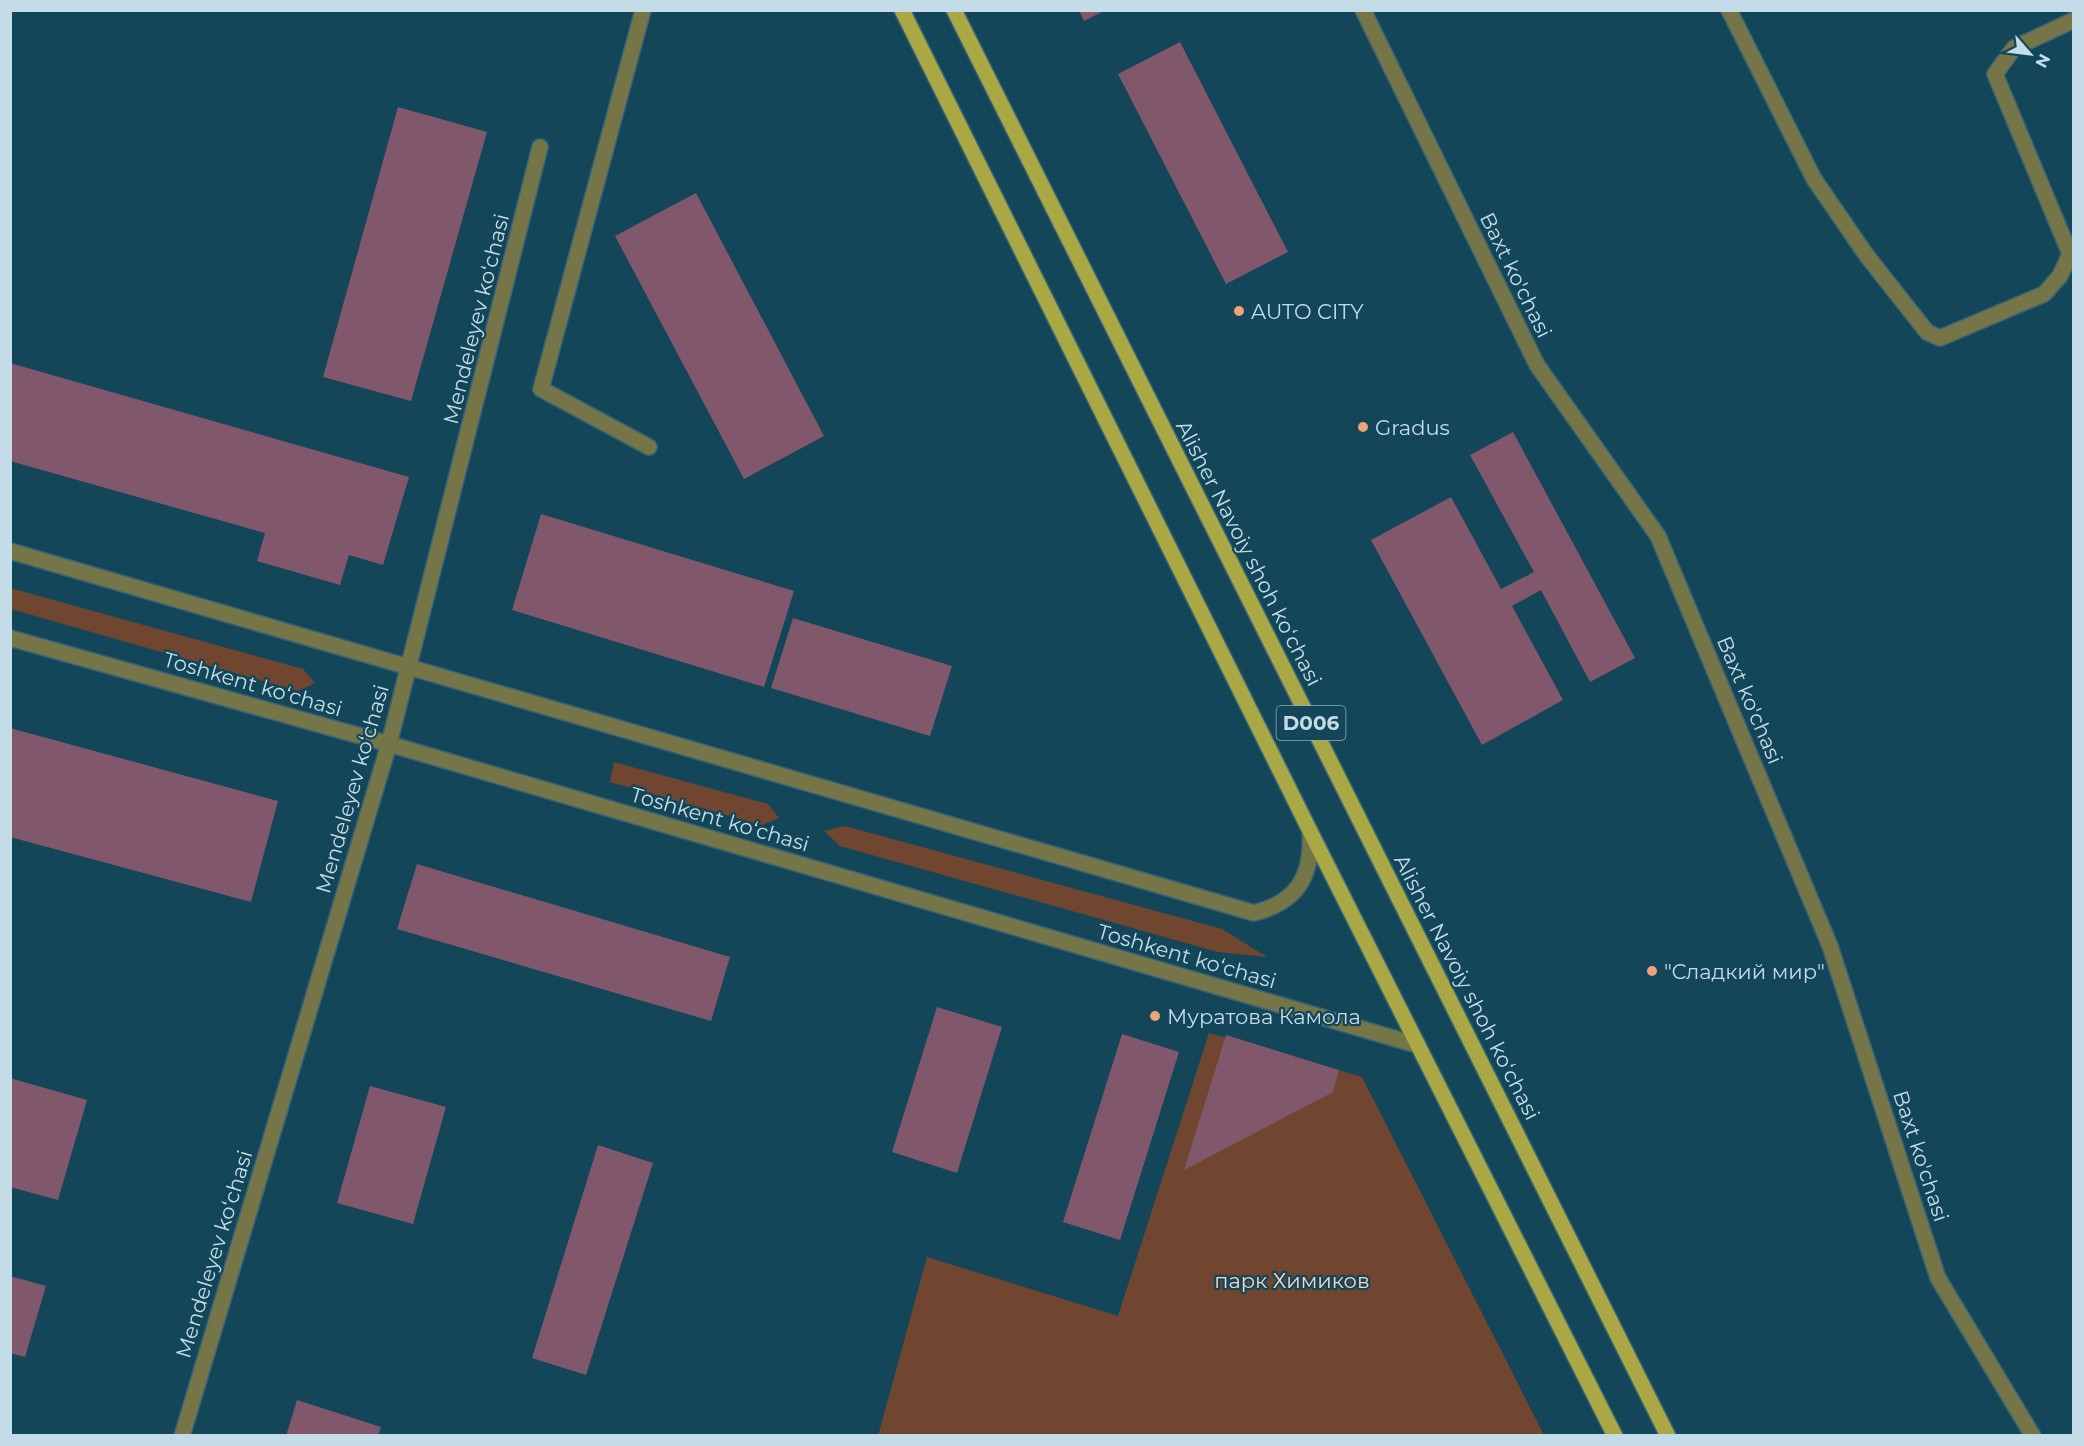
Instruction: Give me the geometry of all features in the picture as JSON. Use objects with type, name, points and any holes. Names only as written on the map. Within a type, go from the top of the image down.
[{"type":"main road","name":"D006","points":[[902,10],[1310,831],[1615,1436]]},
{"type":"main road","name":"Alisher Navoiy shoh koʻchasi","points":[[954,10],[1668,1436]]},
{"type":"street","points":[[643,10],[541,389],[649,447]]},
{"type":"street","name":"Baxt ko'chasi","points":[[1363,10],[1537,365],[1658,536],[1830,946],[1938,1278],[2033,1436]]},
{"type":"street","points":[[1729,10],[1814,179],[1867,256],[1927,332],[1940,338],[2044,294],[2072,258],[1995,74],[2014,48],[2073,20]]},
{"type":"street","name":"Mendeleyev ko‘chasi","points":[[182,1436],[389,744],[540,147]]},
{"type":"street","points":[[10,551],[1254,913],[1280,903],[1300,885],[1307,873],[1310,860],[1310,831]]},
{"type":"street","name":"Toshkent ko‘chasi","points":[[10,638],[389,744],[1417,1045]]},
{"type":"green space","points":[[10,588],[303,669],[315,683],[298,691],[11,609]]},
{"type":"green space","points":[[614,762],[768,804],[779,818],[762,825],[610,782]]},
{"type":"green space","points":[[845,826],[1222,929],[1267,957],[1218,952],[840,846],[824,831]]},
{"type":"green space","name":"парк Химиков","points":[[1209,1033],[1362,1077],[1544,1435],[878,1436],[927,1257],[1118,1316]]},
{"type":"building","points":[[1079,10],[1106,10],[1084,21]]},
{"type":"building","points":[[1180,42],[1288,252],[1226,284],[1118,74]]},
{"type":"building","points":[[398,107],[487,132],[411,401],[323,377]]},
{"type":"building","points":[[696,193],[824,436],[744,479],[615,236]]},
{"type":"building","points":[[10,363],[409,477],[383,565],[349,555],[340,585],[257,561],[265,533],[10,461]]},
{"type":"building","points":[[1513,432],[1635,658],[1590,682],[1541,590],[1512,606],[1563,700],[1482,745],[1371,540],[1451,497],[1501,589],[1534,572],[1470,455]]},
{"type":"building","points":[[541,514],[794,591],[764,687],[512,610]]},
{"type":"building","points":[[793,618],[952,666],[930,736],[771,688]]},
{"type":"building","points":[[10,728],[278,801],[251,902],[10,837]]},
{"type":"building","points":[[417,864],[730,957],[711,1021],[397,929]]},
{"type":"building","points":[[937,1007],[1002,1027],[957,1173],[892,1152]]},
{"type":"building","points":[[1122,1034],[1179,1052],[1120,1240],[1063,1222]]},
{"type":"building","points":[[1226,1035],[1339,1070],[1333,1092],[1184,1170]]},
{"type":"building","points":[[10,1078],[87,1100],[58,1200],[10,1187]]},
{"type":"building","points":[[370,1086],[446,1107],[413,1224],[337,1203]]},
{"type":"building","points":[[598,1145],[653,1163],[586,1375],[532,1358]]},
{"type":"building","points":[[10,1276],[46,1286],[25,1357],[10,1353]]},
{"type":"building","points":[[297,1400],[381,1427],[378,1436],[286,1436]]},
{"type":"place","name":"AUTO CITY","points":[[1239,311]]},
{"type":"place","name":"Gradus","points":[[1363,427]]},
{"type":"place","name":"\"Сладкий мир\"","points":[[1652,971]]},
{"type":"place","name":"Муратова Камола","points":[[1155,1016]]}]
